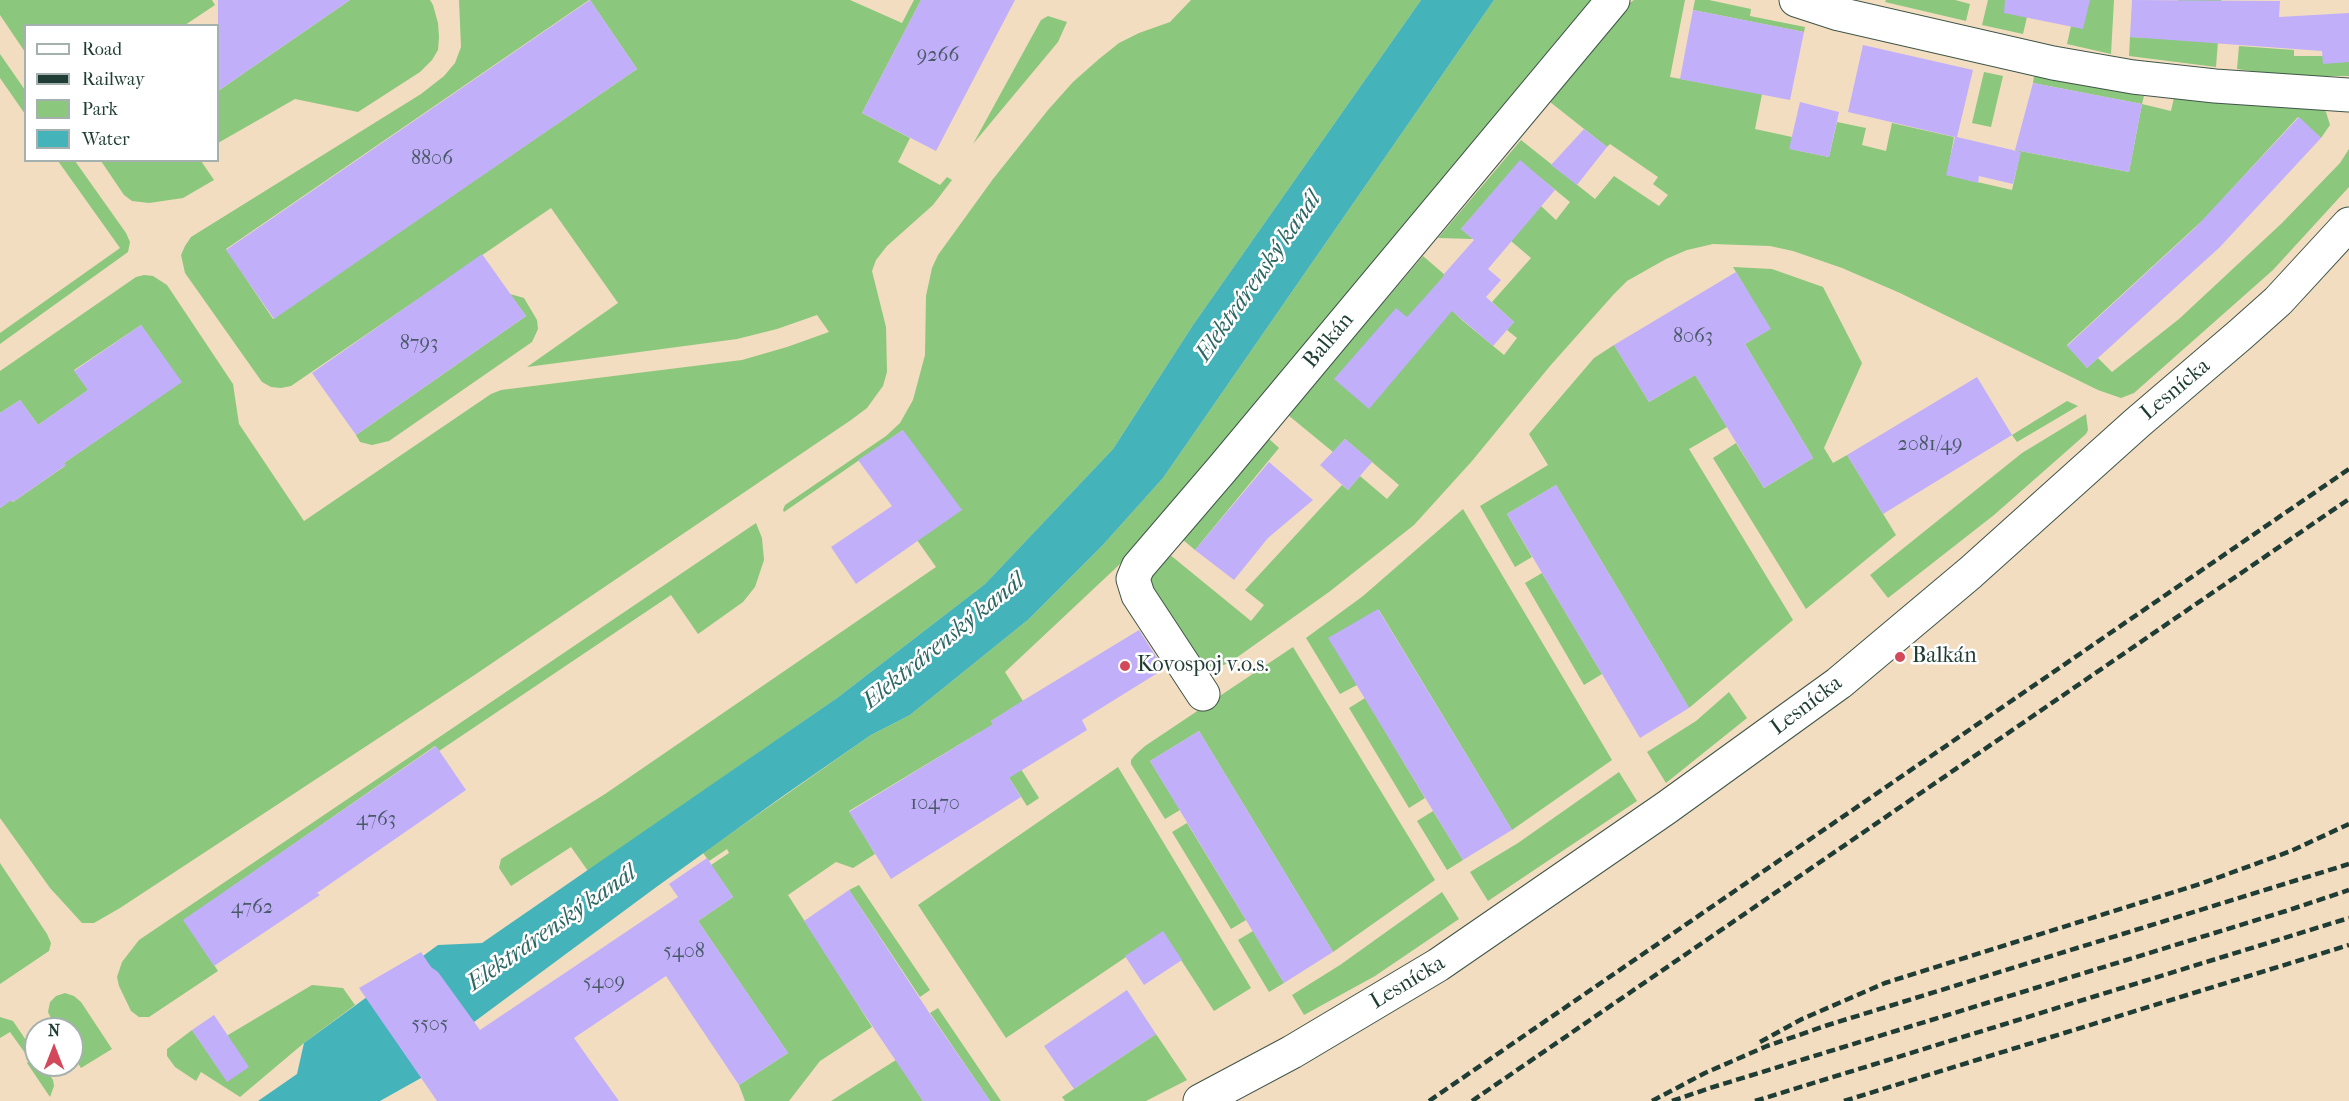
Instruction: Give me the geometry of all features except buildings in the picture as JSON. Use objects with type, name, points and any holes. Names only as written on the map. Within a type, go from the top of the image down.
[{"type":"street","name":"Balkán","points":[[1203,694],[1138,595],[1133,579],[1137,567],[1238,451],[1613,0]]},
{"type":"street","points":[[1796,0],[1839,14],[2054,63],[2133,77],[2215,86],[2349,95]]},
{"type":"street","name":"Lesnícka","points":[[1200,1101],[1292,1052],[1438,966],[1666,808],[1839,682],[1970,573],[2137,423],[2249,328],[2278,301],[2349,224]]},
{"type":"green space","points":[[0,0],[212,0],[215,5],[186,24],[24,24],[24,51],[0,15]]},
{"type":"green space","points":[[350,0],[430,0],[433,5],[439,37],[438,50],[432,60],[420,72],[358,112],[295,99],[219,142],[219,90]]},
{"type":"green space","points":[[459,0],[589,0],[226,249],[273,319],[637,69],[590,0],[850,0],[902,23],[914,0],[921,0],[862,113],[910,138],[898,162],[940,185],[947,177],[952,180],[933,205],[887,246],[876,260],[872,271],[886,327],[887,372],[883,386],[867,408],[851,420],[473,676],[120,908],[94,923],[82,923],[50,888],[0,818],[0,508],[11,500],[13,502],[65,466],[64,463],[181,382],[141,325],[74,370],[88,390],[38,425],[20,400],[0,413],[0,371],[136,277],[153,276],[167,285],[233,384],[239,424],[304,521],[491,394],[501,390],[742,360],[829,332],[817,315],[777,329],[737,339],[527,367],[618,303],[551,208],[291,386],[271,387],[262,382],[185,273],[181,255],[185,246],[191,237],[421,94],[444,76],[455,63],[461,47]]},
{"type":"green space","points":[[1191,0],[1421,0],[1193,325],[1113,449],[985,584],[837,698],[588,871],[571,847],[511,886],[499,868],[501,859],[605,794],[936,567],[917,540],[903,430],[784,512],[783,510],[785,505],[886,436],[900,423],[913,400],[925,355],[926,296],[932,268],[938,255],[993,179],[1048,110],[1073,82],[1119,43],[1170,22]]},
{"type":"green space","points":[[1494,0],[1593,0],[1232,437],[1119,565],[1005,672],[1023,701],[991,721],[1039,798],[1027,806],[980,732],[849,811],[875,854],[853,868],[836,862],[788,895],[872,1027],[820,1061],[789,1101],[745,1101],[739,1085],[788,1053],[698,921],[733,897],[711,865],[729,853],[727,849],[709,861],[703,853],[871,735],[910,715],[1029,619],[1102,546],[1163,478]]},
{"type":"green space","points":[[1634,0],[1685,0],[1670,77],[1762,94],[1755,129],[1792,137],[1790,149],[1829,157],[1837,122],[1866,128],[1862,145],[1886,151],[1892,123],[1954,137],[1947,175],[2012,190],[2020,154],[2015,150],[2129,172],[2142,104],[2171,111],[2175,93],[2321,108],[2326,112],[2330,125],[2321,138],[2298,117],[2203,220],[2067,345],[2087,368],[2098,358],[2112,372],[2179,319],[2282,223],[2340,163],[2349,149],[2349,187],[2273,270],[2134,393],[2121,398],[2098,390],[1900,293],[1842,268],[1793,251],[1770,246],[1713,244],[1687,250],[1627,281],[1614,294],[1550,366],[1472,461],[1414,525],[1329,592],[1229,663],[1210,667],[1199,663],[1144,583],[1169,554],[1251,621],[1264,605],[1245,590],[1342,485],[1348,490],[1360,476],[1387,499],[1399,485],[1345,439],[1333,452],[1288,415],[1423,256],[1445,275],[1431,291],[1463,321],[1504,355],[1517,338],[1507,330],[1514,322],[1492,302],[1531,258],[1511,241],[1541,206],[1556,220],[1570,202],[1520,161],[1461,229],[1473,239],[1438,238],[1521,140],[1595,199],[1614,176],[1659,206],[1668,195],[1653,184],[1658,177],[1610,144],[1607,147],[1545,98],[1625,6]]},
{"type":"green space","points":[[1695,0],[1709,0],[1751,9],[1750,16],[1805,27],[1804,32],[1693,10]]},
{"type":"green space","points":[[1886,0],[1955,0],[1970,4],[1966,21],[1885,2]]},
{"type":"green space","points":[[1988,0],[2031,0],[2023,34],[1982,25]]},
{"type":"green space","points":[[2090,0],[2114,0],[2111,54],[2067,44],[2071,26]]},
{"type":"green space","points":[[2178,0],[2221,0],[2216,67],[2129,56],[2130,37],[2175,39]]},
{"type":"green space","points":[[1048,16],[1067,22],[1058,42],[973,144],[1041,20]]},
{"type":"green space","points":[[2239,46],[2294,50],[2294,56],[2323,56],[2349,62],[2349,76],[2288,76],[2237,69]]},
{"type":"green space","points":[[0,54],[24,89],[24,113],[0,78]]},
{"type":"green space","points":[[1984,72],[2003,76],[1991,127],[1972,123]]},
{"type":"green space","points":[[2034,76],[2144,96],[2142,104],[2033,83]]},
{"type":"green space","points":[[59,162],[76,162],[126,233],[130,242],[128,252],[0,344],[0,333],[120,248]]},
{"type":"green space","points":[[102,162],[202,162],[214,180],[183,198],[149,203],[132,201],[124,195]]},
{"type":"green space","points":[[1733,267],[1772,269],[1823,287],[1862,363],[1824,448],[1833,463],[1847,455],[1896,535],[1806,609],[1713,458],[1736,443],[1764,488],[1813,458],[1745,344],[1770,329]]},
{"type":"green space","points":[[510,294],[524,298],[537,320],[538,329],[532,342],[389,441],[372,445],[360,442],[356,435],[526,316]]},
{"type":"green space","points":[[1614,345],[1649,402],[1695,375],[1727,427],[1689,449],[1793,620],[1689,708],[1556,485],[1507,514],[1532,557],[1515,567],[1480,506],[1548,465],[1529,434],[1594,358]]},
{"type":"green space","points":[[2067,401],[2078,406],[2017,442],[2012,435]]},
{"type":"green space","points":[[2086,414],[2088,430],[2086,434],[1994,515],[1888,598],[1870,575],[2022,453]]},
{"type":"green space","points":[[1268,438],[1279,448],[1195,550],[1182,539]]},
{"type":"green space","points":[[1463,509],[1612,760],[1512,830],[1379,610],[1357,685],[1340,694],[1306,638],[1363,596]]},
{"type":"green space","points":[[756,523],[762,538],[764,560],[755,587],[743,602],[698,634],[671,595],[439,751],[435,746],[184,920],[218,971],[149,1017],[139,1017],[131,1011],[117,977],[122,962],[139,940]]},
{"type":"green space","points":[[1542,573],[1602,674],[1584,685],[1525,583]]},
{"type":"green space","points":[[1293,647],[1435,880],[1333,952],[1199,731],[1150,761],[1180,810],[1165,819],[1131,764],[1131,760],[1145,746]]},
{"type":"green space","points":[[1729,692],[1747,718],[1666,783],[1647,752],[1696,721]]},
{"type":"green space","points":[[1365,698],[1425,798],[1409,808],[1349,708]]},
{"type":"green space","points":[[1118,767],[1251,988],[1214,1011],[1163,932],[1006,1038],[918,905]]},
{"type":"green space","points":[[1619,772],[1637,801],[1488,901],[1470,872],[1518,843]]},
{"type":"green space","points":[[1433,811],[1463,860],[1447,870],[1417,821]]},
{"type":"green space","points":[[1187,823],[1246,920],[1231,929],[1172,832]]},
{"type":"green space","points":[[0,863],[51,943],[49,951],[0,984]]},
{"type":"green space","points":[[859,885],[930,990],[920,997],[849,890]]},
{"type":"green space","points":[[1442,892],[1459,919],[1375,976],[1304,1015],[1292,995],[1340,965]]},
{"type":"green space","points":[[1253,931],[1284,983],[1269,992],[1238,940]]},
{"type":"green space","points":[[312,985],[343,988],[355,1005],[304,1043],[240,1097],[201,1072],[196,1081],[175,1067],[167,1056],[167,1049],[192,1030],[227,1081],[228,1035]]},
{"type":"green space","points":[[65,993],[81,1002],[112,1049],[84,1066],[84,1017],[50,1017],[48,1012],[50,1002],[56,996]]},
{"type":"green space","points":[[938,1008],[1001,1101],[990,1101],[930,1013]]},
{"type":"green space","points":[[0,1017],[13,1021],[24,1037],[24,1052],[10,1032],[0,1038]]},
{"type":"green space","points":[[1156,1034],[1187,1080],[1146,1101],[1065,1101],[1062,1097]]},
{"type":"green space","points":[[896,1060],[923,1101],[831,1101]]},
{"type":"green space","points":[[36,1077],[51,1077],[54,1086],[50,1097]]},
{"type":"water","name":"Elektrárenský kanál","points":[[1421,0],[1494,0],[1163,478],[1102,546],[1029,619],[910,715],[871,735],[783,796],[474,1022],[421,1078],[380,1101],[258,1101],[297,1074],[304,1043],[438,945],[482,943],[837,698],[985,584],[1113,449],[1193,325]]},
{"type":"railway","points":[[1429,1101],[2349,469]]},
{"type":"railway","points":[[1472,1101],[2349,499]]},
{"type":"railway","points":[[1760,1042],[1802,1019],[1885,983],[2203,883],[2291,851],[2349,824]]},
{"type":"railway","points":[[1652,1101],[1705,1073],[1767,1046],[1828,1025],[2349,864]]},
{"type":"railway","points":[[1672,1101],[2349,890]]},
{"type":"railway","points":[[1755,1101],[2349,918]]},
{"type":"railway","points":[[1844,1101],[2349,945]]},
{"type":"place","name":"Balkán","points":[[1900,657]]},
{"type":"place","name":"Kovospoj v.o.s.","points":[[1125,666]]}]
